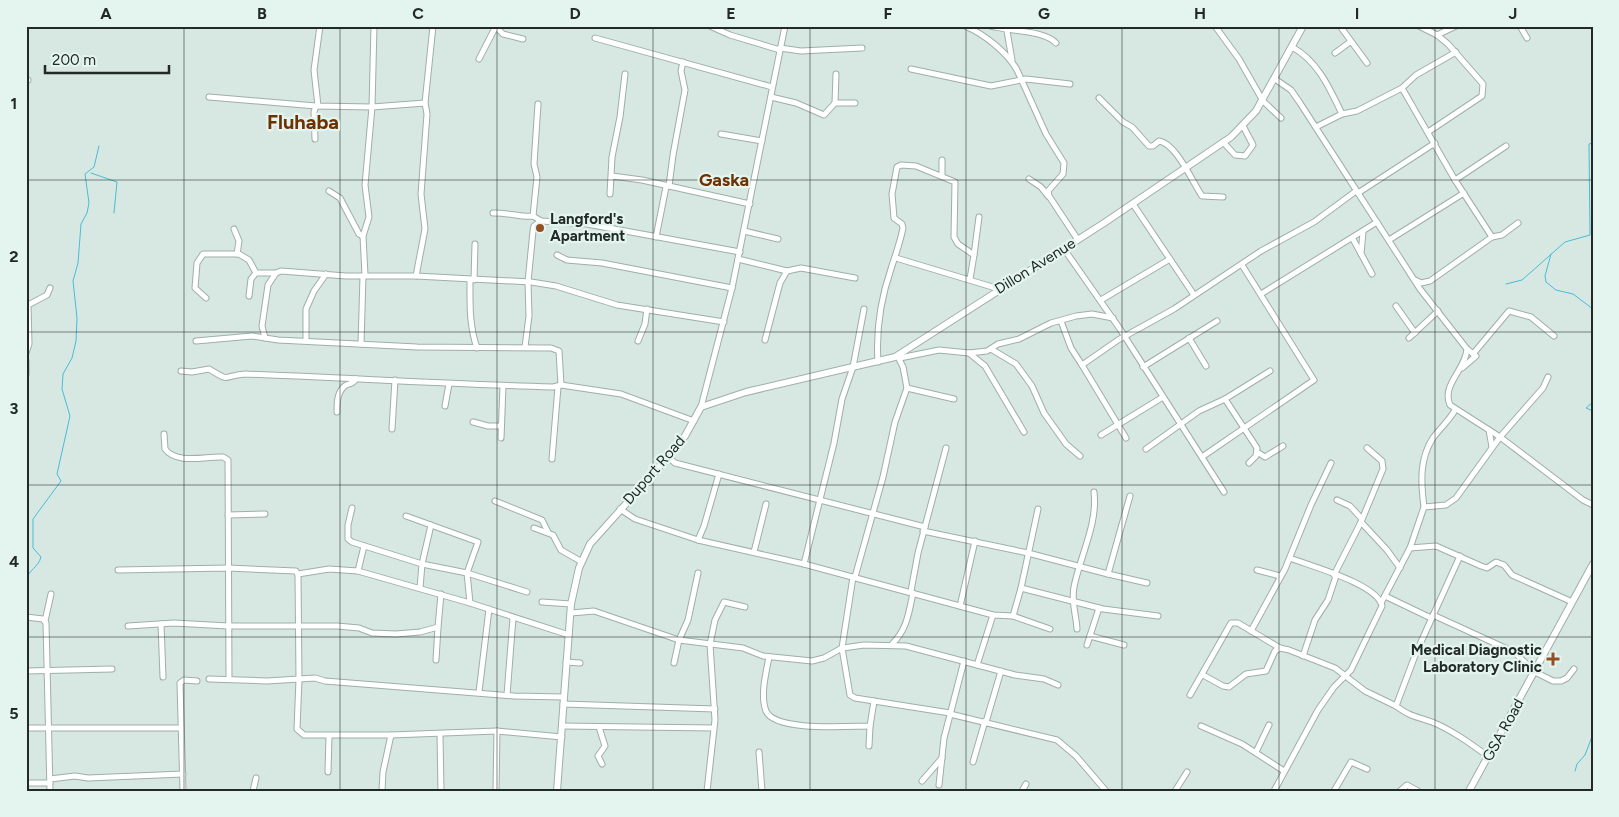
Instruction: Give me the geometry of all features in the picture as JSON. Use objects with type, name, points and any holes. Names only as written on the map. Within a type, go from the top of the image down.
[{"type":"street","points":[[316,139],[314,112],[317,106],[314,70],[320,26]]},
{"type":"street","points":[[361,344],[364,236],[369,217],[365,185],[370,155],[374,26]]},
{"type":"street","points":[[416,276],[425,229],[422,194],[427,114],[425,104],[433,26]]},
{"type":"street","points":[[710,26],[730,35],[780,49],[800,51],[862,48]]},
{"type":"street","name":"Duport Road","points":[[557,791],[570,613],[582,562],[590,544],[668,457],[701,407],[724,322],[740,252],[784,26]]},
{"type":"street","points":[[965,26],[975,28],[1012,60]]},
{"type":"street","points":[[990,26],[1007,31],[1042,34],[1056,43]]},
{"type":"street","points":[[1215,26],[1245,70],[1263,101],[1281,118]]},
{"type":"street","name":"Dillon Avenue","points":[[701,407],[746,392],[898,357],[999,289],[1133,204],[1243,126],[1263,101],[1303,26]]},
{"type":"street","points":[[1340,26],[1367,63]]},
{"type":"street","points":[[1419,26],[1437,35],[1456,52],[1483,84],[1482,96],[1428,132]]},
{"type":"street","points":[[1437,35],[1456,26]]},
{"type":"street","points":[[1520,26],[1527,38]]},
{"type":"street","points":[[479,59],[495,27],[508,36],[523,39]]},
{"type":"street","points":[[1007,31],[1012,60],[1020,79],[1046,134],[1064,163],[1063,174],[1048,191],[1049,196]]},
{"type":"street","points":[[595,38],[772,87]]},
{"type":"street","points":[[1335,53],[1350,42]]},
{"type":"street","points":[[1292,47],[1301,52],[1319,71],[1342,114]]},
{"type":"street","points":[[1316,127],[1342,114],[1357,111],[1402,88],[1416,75],[1456,52]]},
{"type":"street","points":[[656,236],[668,187],[685,90],[681,71],[683,62]]},
{"type":"street","points":[[911,68],[991,86],[1020,79],[1070,84]]},
{"type":"street","points":[[610,194],[612,157],[620,118],[625,74]]},
{"type":"street","points":[[771,97],[796,103],[824,115],[835,103],[836,74]]},
{"type":"street","points":[[1275,79],[1291,90],[1413,278],[1467,349],[1476,356],[1462,368]]},
{"type":"street","points":[[1402,88],[1455,180],[1492,236]]},
{"type":"street","points":[[208,97],[317,106],[372,107],[425,104]]},
{"type":"street","points":[[1099,98],[1123,122],[1132,127],[1149,146],[1153,146],[1160,141],[1166,143],[1186,167],[1202,196],[1223,197]]},
{"type":"street","points":[[835,103],[855,103]]},
{"type":"street","points":[[533,216],[537,177],[534,164],[538,104]]},
{"type":"street","points":[[1223,142],[1236,155],[1245,156],[1253,145],[1243,126]]},
{"type":"street","points":[[721,134],[762,141]]},
{"type":"street","points":[[1082,365],[1277,241],[1319,219],[1357,192],[1435,143]]},
{"type":"street","points":[[1455,180],[1506,146]]},
{"type":"street","points":[[942,160],[942,175]]},
{"type":"street","points":[[878,362],[877,344],[880,318],[903,228],[902,224],[894,218],[892,205],[897,167],[905,164],[916,166],[942,175],[955,182],[956,190],[953,212],[955,240],[974,255]]},
{"type":"street","points":[[612,176],[750,204]]},
{"type":"street","points":[[1029,179],[1041,187],[1049,196],[1078,240]]},
{"type":"street","points":[[329,191],[340,198],[360,234],[364,236]]},
{"type":"street","points":[[1389,240],[1464,193]]},
{"type":"street","points":[[1133,204],[1194,295]]},
{"type":"street","points":[[493,213],[504,212],[528,218],[533,216]]},
{"type":"street","points":[[533,216],[541,221],[587,224],[740,252]]},
{"type":"street","points":[[970,279],[979,217]]},
{"type":"street","points":[[525,347],[529,316],[528,282],[532,231],[534,226],[541,221]]},
{"type":"street","points":[[1260,294],[1353,239],[1377,222]]},
{"type":"street","points":[[1413,278],[1419,282],[1427,282],[1492,236],[1502,235],[1518,223]]},
{"type":"street","points":[[234,229],[238,241],[238,254]]},
{"type":"street","points":[[744,231],[778,240]]},
{"type":"street","points":[[1361,254],[1363,232]]},
{"type":"street","points":[[1353,239],[1372,274]]},
{"type":"street","points":[[476,244],[472,280],[468,295],[472,334],[477,348]]},
{"type":"street","points":[[1064,249],[1125,336],[1224,492]]},
{"type":"street","points":[[206,298],[195,288],[197,263],[200,256],[207,253],[238,254],[249,260],[256,272]]},
{"type":"street","points":[[557,255],[567,260],[602,263],[732,288]]},
{"type":"street","points":[[896,258],[999,289]]},
{"type":"street","points":[[738,259],[787,271],[800,268],[854,278]]},
{"type":"street","points":[[1101,300],[1170,259]]},
{"type":"street","points":[[1202,456],[1314,380],[1242,265]]},
{"type":"street","points":[[256,272],[276,273],[281,271],[528,282],[556,286],[602,301],[724,322]]},
{"type":"street","points":[[765,340],[780,283],[787,271]]},
{"type":"street","points":[[249,296],[251,279],[256,272]]},
{"type":"street","points":[[265,338],[262,326],[268,285],[276,273]]},
{"type":"street","points":[[306,340],[306,309],[314,291],[326,274]]},
{"type":"street","points":[[26,353],[29,344],[28,305],[47,295],[50,288]]},
{"type":"street","points":[[1396,306],[1415,333]]},
{"type":"street","points":[[638,340],[645,324],[647,309]]},
{"type":"street","points":[[804,564],[834,443],[842,399],[853,367],[864,309]]},
{"type":"street","points":[[1409,338],[1438,311]]},
{"type":"street","points":[[1473,354],[1509,311],[1532,317],[1554,336]]},
{"type":"street","points":[[1106,791],[1076,756],[1057,740],[1003,728],[985,721],[855,698],[850,695],[842,648],[843,629],[854,577],[895,422],[907,388],[898,357],[940,350],[969,353],[991,349],[998,344],[1019,339],[1050,323],[1092,314],[1113,318]]},
{"type":"street","points":[[1061,321],[1071,348],[1126,438]]},
{"type":"street","points":[[1143,367],[1217,321]]},
{"type":"street","points":[[196,341],[245,336],[361,344],[557,349],[560,357],[559,386],[552,459]]},
{"type":"street","points":[[1189,338],[1206,366]]},
{"type":"street","points":[[991,349],[1016,364],[1032,386],[1044,412],[1066,444],[1080,456]]},
{"type":"street","points":[[1467,349],[1462,368],[1448,391],[1449,404],[1454,410],[1470,417],[1500,437],[1583,500],[1593,505]]},
{"type":"street","points":[[969,353],[985,366],[1024,432]]},
{"type":"street","points":[[26,361],[26,374]]},
{"type":"street","points":[[182,371],[192,372],[209,369],[222,378],[229,379],[245,374],[449,384],[559,386],[621,394],[694,420]]},
{"type":"street","points":[[1146,449],[1181,426],[1199,410],[1225,399],[1270,371]]},
{"type":"street","points":[[1424,507],[1452,503],[1492,447],[1543,388],[1548,377]]},
{"type":"street","points":[[337,412],[339,395],[345,386],[354,382],[356,378]]},
{"type":"street","points":[[392,429],[395,380]]},
{"type":"street","points":[[445,406],[449,384]]},
{"type":"street","points":[[501,438],[503,386]]},
{"type":"street","points":[[907,388],[954,399]]},
{"type":"street","points":[[1100,435],[1163,397]]},
{"type":"street","points":[[1225,399],[1258,452],[1265,457],[1283,446]]},
{"type":"street","points":[[1274,791],[1322,703],[1351,670],[1372,624],[1380,614],[1381,603],[1410,548],[1424,507],[1422,470],[1425,457],[1433,439],[1449,420],[1454,410]]},
{"type":"street","points":[[473,422],[501,426]]},
{"type":"street","points":[[1489,430],[1492,447]]},
{"type":"street","points":[[164,434],[165,449],[171,455],[178,457],[217,456],[227,459],[229,679]]},
{"type":"street","points":[[892,644],[901,636],[907,621],[924,529],[946,448]]},
{"type":"street","points":[[1302,656],[1315,620],[1328,600],[1335,575],[1383,469],[1382,461],[1367,448]]},
{"type":"street","points":[[1249,463],[1258,452]]},
{"type":"street","points":[[668,457],[675,463],[924,529],[1147,583]]},
{"type":"street","points":[[1250,631],[1290,558],[1310,505],[1331,463]]},
{"type":"street","points":[[698,540],[719,474]]},
{"type":"street","points":[[1076,629],[1076,611],[1072,601],[1091,525],[1095,502],[1094,492]]},
{"type":"street","points":[[1108,574],[1130,496]]},
{"type":"street","points":[[1337,500],[1350,506],[1400,568]]},
{"type":"street","points":[[495,501],[542,520],[548,532]]},
{"type":"street","points":[[754,552],[766,504]]},
{"type":"street","points":[[352,508],[348,525],[348,539],[364,546],[422,564],[467,573],[527,592]]},
{"type":"street","points":[[620,509],[634,519],[698,540],[804,564],[992,615],[1013,616],[1050,629]]},
{"type":"street","points":[[1013,616],[1038,510]]},
{"type":"street","points":[[228,515],[265,514]]},
{"type":"street","points":[[406,516],[478,542],[467,573],[467,588],[470,602]]},
{"type":"street","points":[[420,588],[422,564],[431,525]]},
{"type":"street","points":[[534,528],[553,535],[561,550],[582,562]]},
{"type":"street","points":[[960,606],[975,542]]},
{"type":"street","points":[[358,571],[364,546]]},
{"type":"street","points":[[1410,548],[1436,546],[1487,568],[1496,562],[1502,564],[1512,575],[1570,601]]},
{"type":"street","points":[[1396,706],[1432,617],[1460,556]]},
{"type":"street","points":[[1290,558],[1373,592],[1381,603]]},
{"type":"street","name":"GSA Road","points":[[1469,791],[1535,672],[1570,601],[1593,564]]},
{"type":"street","points":[[118,570],[291,569],[298,575]]},
{"type":"street","points":[[562,737],[497,731],[391,736],[304,735],[297,728],[299,679],[297,573],[329,569],[358,571],[470,602],[568,635]]},
{"type":"street","points":[[1257,570],[1280,576]]},
{"type":"street","points":[[674,663],[678,640],[688,620],[698,573]]},
{"type":"street","points":[[1585,577],[1593,573]]},
{"type":"street","points":[[1021,588],[1098,608],[1158,616]]},
{"type":"street","points":[[50,791],[45,621],[51,594]]},
{"type":"street","points":[[436,660],[441,594]]},
{"type":"street","points":[[1385,596],[1514,652],[1535,672],[1553,680],[1560,681],[1567,678],[1574,669]]},
{"type":"street","points":[[542,602],[571,604]]},
{"type":"street","points":[[707,791],[715,709],[710,644],[715,620],[724,602],[745,607]]},
{"type":"street","points":[[1087,645],[1098,608]]},
{"type":"street","points":[[479,692],[489,609]]},
{"type":"street","points":[[570,613],[594,611],[678,640],[744,648],[769,657],[812,661],[824,658],[842,648],[892,644],[1001,671],[1044,679],[1058,685]]},
{"type":"street","points":[[977,665],[992,615]]},
{"type":"street","points":[[26,618],[45,621]]},
{"type":"street","points":[[507,695],[513,618]]},
{"type":"street","points":[[1190,695],[1203,675],[1229,624],[1238,623],[1280,648],[1335,668],[1364,691],[1396,706],[1412,717],[1441,727],[1489,757]]},
{"type":"street","points":[[161,624],[163,677]]},
{"type":"street","points":[[128,626],[161,624],[337,626],[359,628],[372,633],[396,634],[420,632],[438,627]]},
{"type":"street","points":[[1090,636],[1124,644]]},
{"type":"street","points":[[1203,675],[1229,687],[1246,674],[1266,671],[1275,651],[1280,648]]},
{"type":"street","points":[[769,657],[763,699],[766,710],[774,720],[793,725],[870,726]]},
{"type":"street","points":[[939,785],[950,714],[964,661]]},
{"type":"street","points":[[566,662],[580,663]]},
{"type":"street","points":[[26,670],[112,669]]},
{"type":"street","points":[[973,762],[1001,671]]},
{"type":"street","points":[[209,679],[267,681],[315,678],[563,701],[715,709]]},
{"type":"street","points":[[183,791],[180,683],[184,680],[197,681]]},
{"type":"street","points":[[869,746],[874,700]]},
{"type":"street","points":[[1256,752],[1269,725]]},
{"type":"street","points":[[562,726],[713,728]]},
{"type":"street","points":[[1201,726],[1234,739],[1284,771]]},
{"type":"street","points":[[599,727],[607,746],[598,756],[602,764]]},
{"type":"street","points":[[26,728],[182,728]]},
{"type":"street","points":[[496,791],[497,731]]},
{"type":"street","points":[[440,734],[441,791]]},
{"type":"street","points":[[328,736],[328,772]]},
{"type":"street","points":[[382,791],[383,772],[391,736]]},
{"type":"street","points":[[759,752],[762,791]]},
{"type":"street","points":[[922,781],[942,758]]},
{"type":"street","points":[[1334,791],[1351,762],[1367,769]]},
{"type":"street","points":[[1175,791],[1187,772]]},
{"type":"street","points":[[26,783],[76,776],[88,778],[183,774]]},
{"type":"street","points":[[253,791],[256,778]]},
{"type":"street","points":[[1022,791],[1026,784]]},
{"type":"street","points":[[1400,791],[1407,785],[1418,791]]},
{"type":"waterway","points":[[1506,284],[1522,280],[1565,242],[1590,235],[1589,144],[1593,143]]},
{"type":"waterway","points":[[26,580],[41,557],[33,548],[33,519],[61,481],[57,474],[70,416],[62,389],[63,374],[72,358],[76,341],[77,318],[73,281],[78,263],[81,224],[87,213],[89,203],[85,174],[94,167],[99,146]]},
{"type":"waterway","points":[[91,173],[117,182],[114,213]]},
{"type":"waterway","points":[[1551,254],[1545,276],[1546,282],[1556,290],[1573,294],[1593,309]]},
{"type":"waterway","points":[[1593,402],[1586,408],[1593,411]]},
{"type":"waterway","points":[[1575,771],[1577,764],[1585,755],[1593,734]]},
{"type":"place","name":"Langford's Apartment","points":[[540,228]]},
{"type":"place","name":"Medical Diagnostic Laboratory Clinic","points":[[1553,659]]},
{"type":"district","name":"Fluhaba","points":[[303,122]]},
{"type":"district","name":"Gaska","points":[[724,180]]}]
